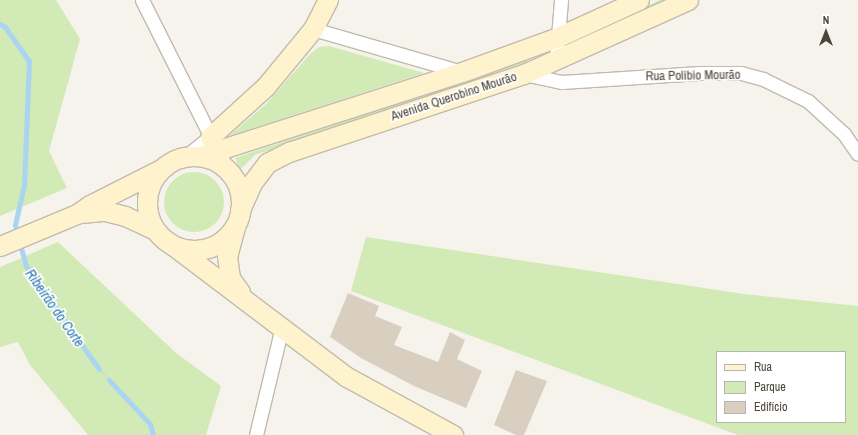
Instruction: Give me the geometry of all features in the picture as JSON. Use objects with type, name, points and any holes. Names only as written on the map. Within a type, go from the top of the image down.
[{"type":"main road","points":[[0,246],[74,215],[90,205],[159,170],[171,161],[203,150],[266,86],[313,29],[328,0]]},
{"type":"main road","name":"Avenida Querobino Mourão","points":[[203,150],[462,72],[558,38],[639,0]]},
{"type":"main road","name":"Avenida Querobino Mourão","points":[[243,297],[230,278],[228,267],[228,244],[252,183],[267,163],[289,152],[524,74],[556,61],[688,0]]},
{"type":"main road","points":[[74,215],[105,211],[124,216],[181,248],[198,250],[213,245],[227,236],[238,217],[240,195],[235,181],[227,169],[203,150]]},
{"type":"main road","points":[[159,170],[150,184],[146,200],[148,216],[161,236],[347,377],[453,435]]},
{"type":"street","points":[[142,0],[203,150]]},
{"type":"street","points":[[556,61],[561,0]]},
{"type":"street","points":[[313,29],[462,72]]},
{"type":"street","name":"Rua Polibio Mourão","points":[[524,74],[562,82],[700,73],[741,73],[763,79],[808,101],[844,134],[858,154]]},
{"type":"street","points":[[256,435],[282,327]]},
{"type":"green space","points":[[0,0],[56,0],[80,39],[49,151],[67,188],[0,216]]},
{"type":"green space","points":[[660,0],[668,0],[575,42],[573,39]]},
{"type":"green space","points":[[329,46],[424,73],[229,136],[266,104],[311,53],[319,47]]},
{"type":"green space","points":[[526,59],[528,62],[255,155],[240,170],[235,158]]},
{"type":"green space","points":[[194,172],[211,177],[219,185],[224,202],[219,219],[211,227],[194,232],[177,227],[169,219],[164,202],[169,185],[177,177]]},
{"type":"green space","points":[[366,237],[744,294],[858,306],[858,435],[738,435],[351,291]]},
{"type":"green space","points":[[58,242],[176,353],[221,386],[206,435],[88,435],[30,365],[18,342],[0,347],[0,267]]},
{"type":"water","points":[[0,22],[6,25],[30,60],[26,185],[16,225],[26,266],[15,225],[24,185],[29,61]]},
{"type":"water","points":[[26,266],[95,364],[150,424],[95,365]]},
{"type":"building","points":[[348,293],[379,306],[375,316],[402,327],[394,345],[438,362],[450,332],[465,340],[457,359],[482,371],[466,408],[414,386],[361,358],[330,337]]},
{"type":"building","points":[[516,370],[547,381],[524,435],[516,435],[494,425]]},
{"type":"waterway","name":"Ribeirão do Corte","points":[[0,24],[5,27],[29,61],[24,185],[15,225],[18,235]]},
{"type":"waterway","name":"Ribeirão do Corte","points":[[20,244],[26,266],[99,369]]},
{"type":"waterway","name":"Ribeirão do Corte","points":[[109,380],[150,424],[153,435]]}]
